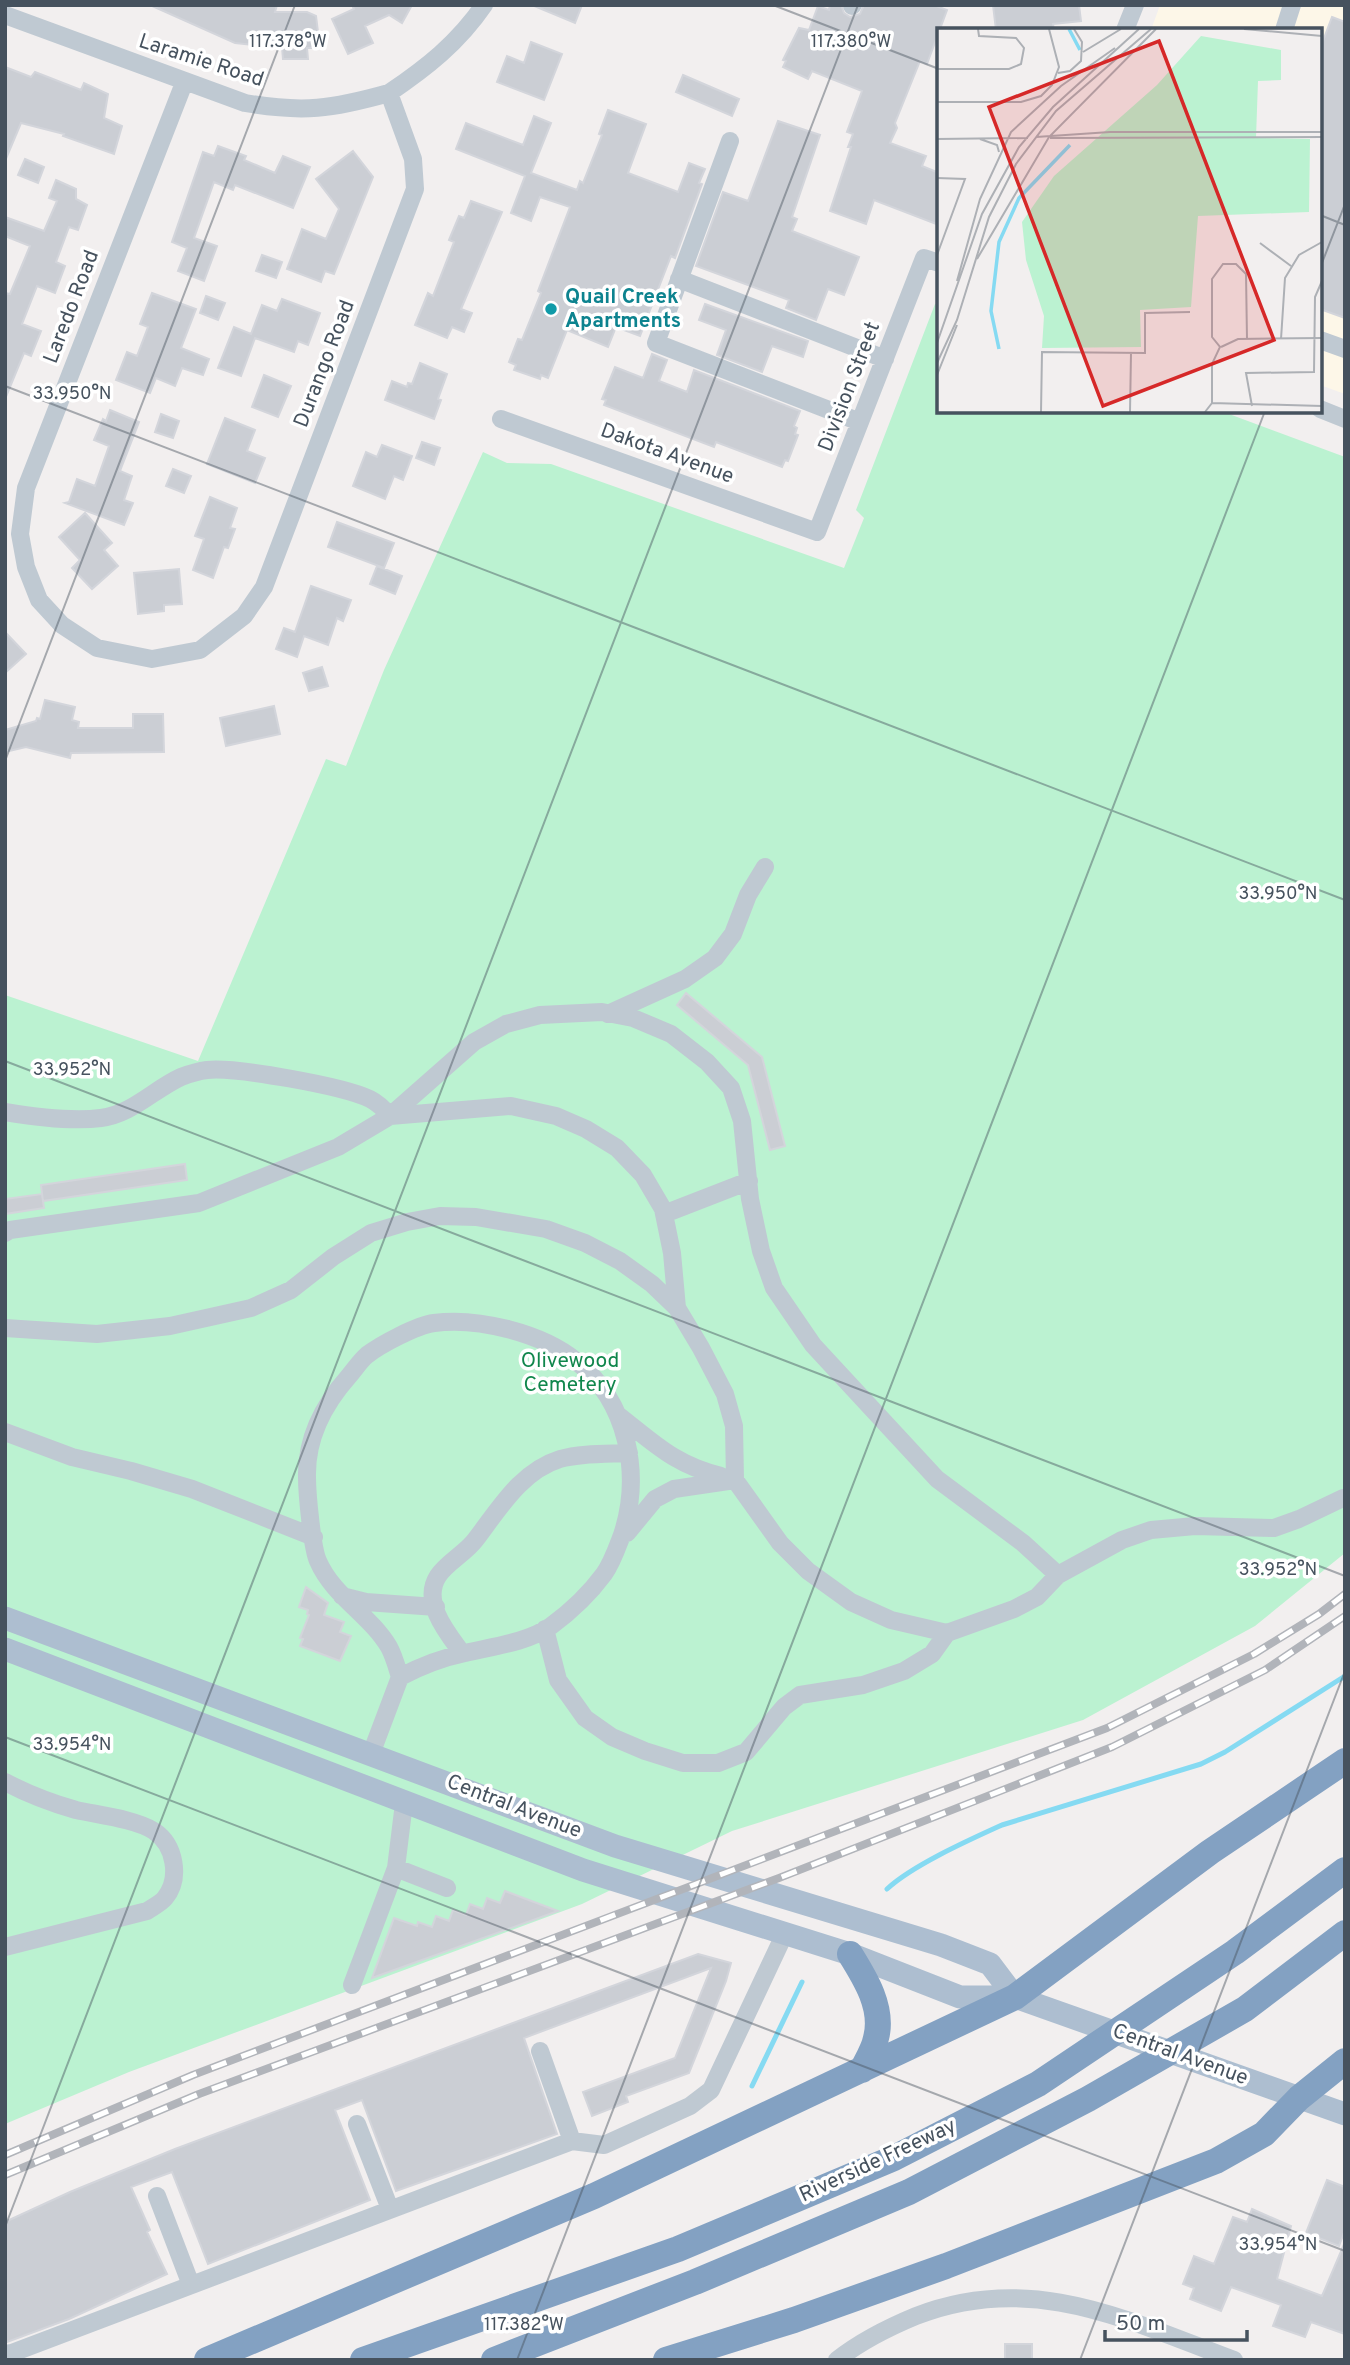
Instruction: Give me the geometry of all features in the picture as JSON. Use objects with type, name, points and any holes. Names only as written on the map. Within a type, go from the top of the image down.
[{"type":"highway","points":[[207,2360],[594,2196],[1015,1997],[1210,1852],[1345,1761]]},
{"type":"highway","name":"Riverside Freeway","points":[[363,2360],[678,2249],[894,2158],[1038,2084],[1235,1952],[1345,1870]]},
{"type":"highway","name":"Riverside Freeway","points":[[494,2360],[695,2282],[909,2192],[1088,2099],[1245,2009],[1345,1933]]},
{"type":"highway","points":[[850,1954],[870,1987],[877,2020],[877,2038],[862,2070]]},
{"type":"highway","points":[[666,2360],[794,2320],[920,2275],[1216,2161],[1264,2134],[1299,2098],[1345,2061]]},
{"type":"main road","name":"Central Avenue","points":[[5,1618],[615,1846],[868,1922],[978,1959],[990,1964],[1015,1997]]},
{"type":"main road","name":"Central Avenue","points":[[5,1649],[583,1870],[850,1954],[960,1997],[1015,1997],[1345,2114]]},
{"type":"street","points":[[389,93],[447,50],[484,5]]},
{"type":"street","points":[[1126,28],[1135,5]]},
{"type":"street","points":[[1285,28],[1292,5]]},
{"type":"street","name":"Laramie Road","points":[[5,15],[245,103],[281,109],[314,110],[389,93]]},
{"type":"street","name":"Laredo Road","points":[[97,648],[62,625],[39,600],[26,568],[20,534],[26,488],[184,82]]},
{"type":"street","name":"Durango Road","points":[[97,648],[152,659],[200,650],[244,616],[264,587],[415,189],[413,159],[389,93]]},
{"type":"street","points":[[730,141],[656,343],[860,422]]},
{"type":"street","name":"Division Street","points":[[817,532],[885,359],[931,260]]},
{"type":"street","points":[[679,279],[885,359]]},
{"type":"street","points":[[1322,341],[1345,349]]},
{"type":"street","points":[[1322,410],[1345,419]]},
{"type":"street","name":"Dakota Avenue","points":[[501,419],[817,532]]},
{"type":"street","points":[[608,1014],[685,979],[715,958],[733,934],[748,895],[765,867]]},
{"type":"street","points":[[5,1233],[10,1230],[200,1203],[338,1147],[390,1116],[474,1041],[506,1024],[540,1015],[608,1014],[633,1018],[671,1034],[707,1062],[730,1088],[742,1121],[750,1199],[761,1251],[774,1288],[813,1345],[937,1479],[1023,1543],[1058,1575]]},
{"type":"street","points":[[5,1112],[73,1119],[101,1118],[124,1112],[182,1077],[206,1070],[232,1071],[340,1089],[369,1098],[390,1116]]},
{"type":"street","points":[[390,1116],[511,1107],[556,1116],[586,1129],[617,1148],[643,1175],[664,1214],[672,1252],[677,1308]]},
{"type":"street","points":[[664,1214],[749,1181]]},
{"type":"street","points":[[5,1328],[97,1334],[170,1326],[251,1308],[291,1290],[333,1257],[371,1233],[407,1222],[440,1216],[477,1217],[546,1229],[585,1243],[620,1261],[652,1284],[677,1308],[702,1348],[725,1394],[734,1426],[735,1480],[780,1543],[808,1571],[851,1602],[891,1620],[947,1633],[1014,1609],[1037,1597],[1058,1575],[1122,1540],[1151,1530],[1195,1526],[1274,1528],[1299,1520],[1344,1496]]},
{"type":"street","points":[[371,1754],[400,1677],[390,1649],[370,1623],[342,1596],[317,1561],[306,1475],[311,1443],[323,1410],[367,1356],[400,1336],[432,1323],[476,1323],[512,1331],[543,1342],[575,1360],[601,1386],[618,1415],[629,1453],[631,1478],[628,1516],[618,1545],[606,1572],[580,1601],[545,1629],[502,1646],[462,1653],[425,1664],[400,1677]]},
{"type":"street","points":[[618,1415],[676,1460],[701,1471],[735,1480]]},
{"type":"street","points":[[5,1432],[72,1457],[191,1489],[314,1537]]},
{"type":"street","points":[[462,1653],[440,1622],[433,1594],[437,1577],[475,1542],[515,1488],[539,1468],[560,1459],[629,1453]]},
{"type":"street","points":[[618,1545],[655,1499],[674,1489],[735,1480]]},
{"type":"street","points":[[342,1596],[366,1602],[436,1607]]},
{"type":"street","points":[[545,1629],[558,1680],[585,1718],[612,1737],[683,1763],[718,1763],[746,1752],[784,1707],[800,1695],[863,1685],[904,1671],[932,1654],[947,1633]]},
{"type":"street","points":[[5,1782],[35,1798],[154,1831],[169,1847],[174,1860],[173,1877],[165,1898],[147,1911],[5,1947]]},
{"type":"street","points":[[352,1984],[396,1868],[404,1803]]},
{"type":"street","points":[[396,1868],[447,1888]]},
{"type":"street","points":[[5,2354],[572,2141],[604,2145],[690,2106],[711,2090],[785,1933]]},
{"type":"street","points":[[540,2051],[572,2141]]},
{"type":"street","points":[[358,2123],[390,2209]]},
{"type":"street","points":[[157,2196],[191,2285]]},
{"type":"street","points":[[837,2360],[878,2332],[930,2311],[963,2301],[997,2298],[1048,2299],[1082,2306],[1234,2360]]},
{"type":"shaded area","points":[[1160,5],[1345,5],[1345,394],[1322,386],[1322,28],[1152,28]]},
{"type":"green space","name":"Olivewood Cemetery","points":[[935,304],[937,413],[1226,413],[1345,457],[1345,1553],[1255,1626],[1083,1720],[732,1831],[582,1904],[129,2072],[5,2124],[5,995],[198,1061],[326,759],[346,766],[384,670],[483,452],[507,463],[551,464],[844,568],[864,518],[856,510]]},
{"type":"building","points":[[150,5],[277,5],[275,12],[307,12],[316,16],[320,48],[307,48],[308,59],[283,59],[282,48],[235,43]]},
{"type":"building","points":[[352,5],[412,5],[402,23],[389,15],[365,26],[373,43],[348,54],[332,19],[354,9]]},
{"type":"building","points":[[532,5],[582,5],[575,23]]},
{"type":"building","points":[[830,5],[841,5],[844,13],[850,17],[860,14],[864,5],[934,5],[947,10],[940,28],[937,28],[937,37],[927,64],[920,61],[895,123],[897,128],[890,143],[926,156],[922,166],[937,172],[937,224],[874,200],[866,224],[830,211],[851,147],[848,147],[853,134],[847,132],[862,91],[812,71],[808,79],[783,67],[786,61],[783,60],[799,28],[809,30],[818,6],[829,10]]},
{"type":"building","points":[[993,5],[1079,5],[1081,21],[1053,24],[1054,28],[996,28]]},
{"type":"building","points":[[1332,17],[1345,22],[1345,318],[1322,310],[1322,44]]},
{"type":"building","points":[[531,42],[562,54],[544,100],[497,82],[507,56],[524,63]]},
{"type":"building","points":[[5,67],[31,77],[35,72],[81,90],[84,83],[108,94],[104,118],[122,126],[114,154],[63,136],[64,134],[21,123],[5,161]]},
{"type":"building","points":[[683,75],[739,99],[732,116],[676,92]]},
{"type":"building","points":[[608,110],[646,124],[628,173],[678,192],[689,163],[705,169],[699,183],[702,184],[675,258],[671,256],[640,336],[616,327],[608,347],[567,330],[548,378],[541,375],[540,379],[514,370],[516,365],[509,362],[518,339],[522,340],[541,293],[538,291],[570,207],[540,197],[531,221],[511,213],[525,176],[456,149],[466,123],[523,145],[534,116],[551,123],[531,173],[577,190],[580,181],[583,183],[602,135],[599,134]]},
{"type":"building","points":[[778,121],[820,135],[792,217],[797,219],[792,231],[859,257],[844,295],[828,289],[816,320],[786,308],[789,300],[696,266],[723,192],[748,201]]},
{"type":"building","points":[[218,146],[246,156],[244,160],[275,173],[283,156],[310,167],[293,208],[235,185],[233,190],[214,182],[194,238],[217,246],[204,281],[178,271],[187,248],[172,242],[203,152],[214,156]]},
{"type":"building","points":[[353,151],[373,177],[334,274],[325,271],[321,282],[287,269],[302,229],[326,239],[339,209],[316,179]]},
{"type":"building","points":[[25,159],[44,167],[38,183],[18,175]]},
{"type":"building","points":[[56,180],[76,189],[76,199],[87,205],[78,230],[69,227],[56,262],[65,266],[55,293],[37,286],[22,324],[41,331],[31,356],[24,353],[5,399],[5,293],[10,294],[30,246],[5,236],[5,217],[44,231],[57,201],[49,198]]},
{"type":"building","points":[[471,201],[502,212],[461,309],[472,313],[464,332],[452,327],[447,338],[415,325],[428,293],[433,296],[454,242],[449,240],[459,216],[464,218]]},
{"type":"building","points":[[262,255],[282,262],[276,278],[256,271]]},
{"type":"building","points":[[152,293],[196,309],[181,348],[209,359],[203,375],[182,368],[175,386],[156,378],[150,393],[116,380],[127,352],[137,356],[148,327],[140,324]]},
{"type":"building","points":[[206,296],[225,303],[218,320],[200,313]]},
{"type":"building","points":[[282,299],[320,313],[308,345],[298,341],[294,352],[255,338],[241,376],[218,368],[234,327],[251,334],[262,305],[277,311]]},
{"type":"building","points":[[705,304],[808,341],[803,357],[772,346],[762,372],[717,355],[726,330],[699,320]]},
{"type":"building","points":[[652,354],[667,360],[659,381],[687,392],[694,370],[800,411],[794,426],[797,428],[795,434],[798,435],[788,461],[785,460],[782,467],[716,442],[714,447],[604,405],[606,400],[602,399],[615,367],[643,378]]},
{"type":"building","points":[[420,363],[447,374],[434,419],[385,400],[392,381],[407,387],[408,383],[412,384]]},
{"type":"building","points":[[264,375],[291,386],[278,417],[252,407]]},
{"type":"building","points":[[110,410],[139,422],[120,471],[132,476],[124,500],[133,503],[124,525],[65,503],[69,502],[77,479],[95,486],[109,446],[94,440]]},
{"type":"building","points":[[161,414],[179,421],[173,438],[155,432]]},
{"type":"building","points":[[225,418],[255,430],[247,451],[265,458],[255,483],[207,464]]},
{"type":"building","points":[[422,442],[440,448],[434,465],[416,458]]},
{"type":"building","points":[[382,445],[412,456],[403,480],[394,476],[385,499],[353,486],[366,452],[377,457]]},
{"type":"building","points":[[173,469],[191,476],[184,493],[166,486]]},
{"type":"building","points":[[210,497],[237,508],[230,528],[235,529],[228,548],[224,547],[213,578],[193,570],[204,539],[195,536]]},
{"type":"building","points":[[85,513],[112,543],[104,550],[118,566],[92,589],[72,568],[80,560],[59,537]]},
{"type":"building","points":[[337,522],[394,543],[384,568],[328,547]]},
{"type":"building","points":[[377,566],[402,576],[395,594],[370,584]]},
{"type":"building","points":[[179,569],[182,604],[164,605],[164,611],[138,614],[134,573]]},
{"type":"building","points":[[311,586],[351,600],[343,621],[337,618],[328,645],[304,636],[297,657],[276,649],[284,628],[295,632]]},
{"type":"building","points":[[5,632],[26,654],[5,673]]},
{"type":"building","points":[[322,667],[328,686],[309,691],[303,673]]},
{"type":"building","points":[[45,700],[75,707],[72,720],[79,722],[78,728],[133,728],[133,714],[163,714],[164,752],[71,753],[70,758],[26,747],[5,752],[5,730],[40,719]]},
{"type":"building","points":[[274,706],[280,734],[226,746],[220,718]]},
{"type":"building","points":[[686,993],[762,1057],[785,1146],[770,1150],[748,1065],[677,1005]]},
{"type":"building","points":[[185,1164],[187,1180],[43,1201],[41,1185]]},
{"type":"building","points":[[42,1194],[44,1208],[5,1214],[5,1199]]},
{"type":"building","points":[[306,1587],[328,1603],[324,1615],[344,1622],[340,1632],[351,1636],[340,1661],[300,1646],[303,1639],[300,1638],[309,1615],[308,1610],[299,1607]]},
{"type":"building","points":[[505,1891],[558,1911],[372,1978],[394,1918],[417,1926],[418,1922],[432,1927],[436,1916],[449,1921],[453,1910],[466,1915],[470,1904],[483,1909],[487,1898],[500,1903]]},
{"type":"building","points":[[698,1954],[731,1963],[689,2073],[626,2096],[628,2102],[592,2116],[583,2092],[675,2058],[711,1968],[524,2038],[557,2134],[396,2191],[362,2100],[335,2110],[370,2200],[208,2264],[172,2172],[131,2187],[150,2230],[147,2232],[167,2274],[69,2319],[7,2342],[5,2222],[175,2149]]},
{"type":"building","points":[[1327,2180],[1345,2187],[1345,2230],[1339,2246],[1306,2233]]},
{"type":"building","points":[[1252,2209],[1291,2226],[1277,2279],[1322,2296],[1345,2242],[1345,2334],[1311,2322],[1305,2337],[1273,2326],[1281,2305],[1231,2287],[1221,2311],[1190,2299],[1194,2288],[1183,2284],[1194,2256],[1214,2264],[1233,2217],[1247,2222]]},
{"type":"building","points":[[1005,2344],[1032,2344],[1032,2360],[1005,2360]]},
{"type":"waterway","points":[[887,1889],[926,1862],[1002,1825],[1201,1764],[1225,1752],[1345,1676]]},
{"type":"waterway","points":[[752,2086],[802,1982]]},
{"type":"railway","points":[[5,2155],[193,2075],[1107,1728],[1254,1654],[1319,1614],[1345,1594]]},
{"type":"railway","points":[[5,2175],[199,2094],[779,1878],[1112,1747],[1265,1670],[1345,1616]]},
{"type":"place","name":"Quail Creek Apartments","points":[[551,309]]}]
